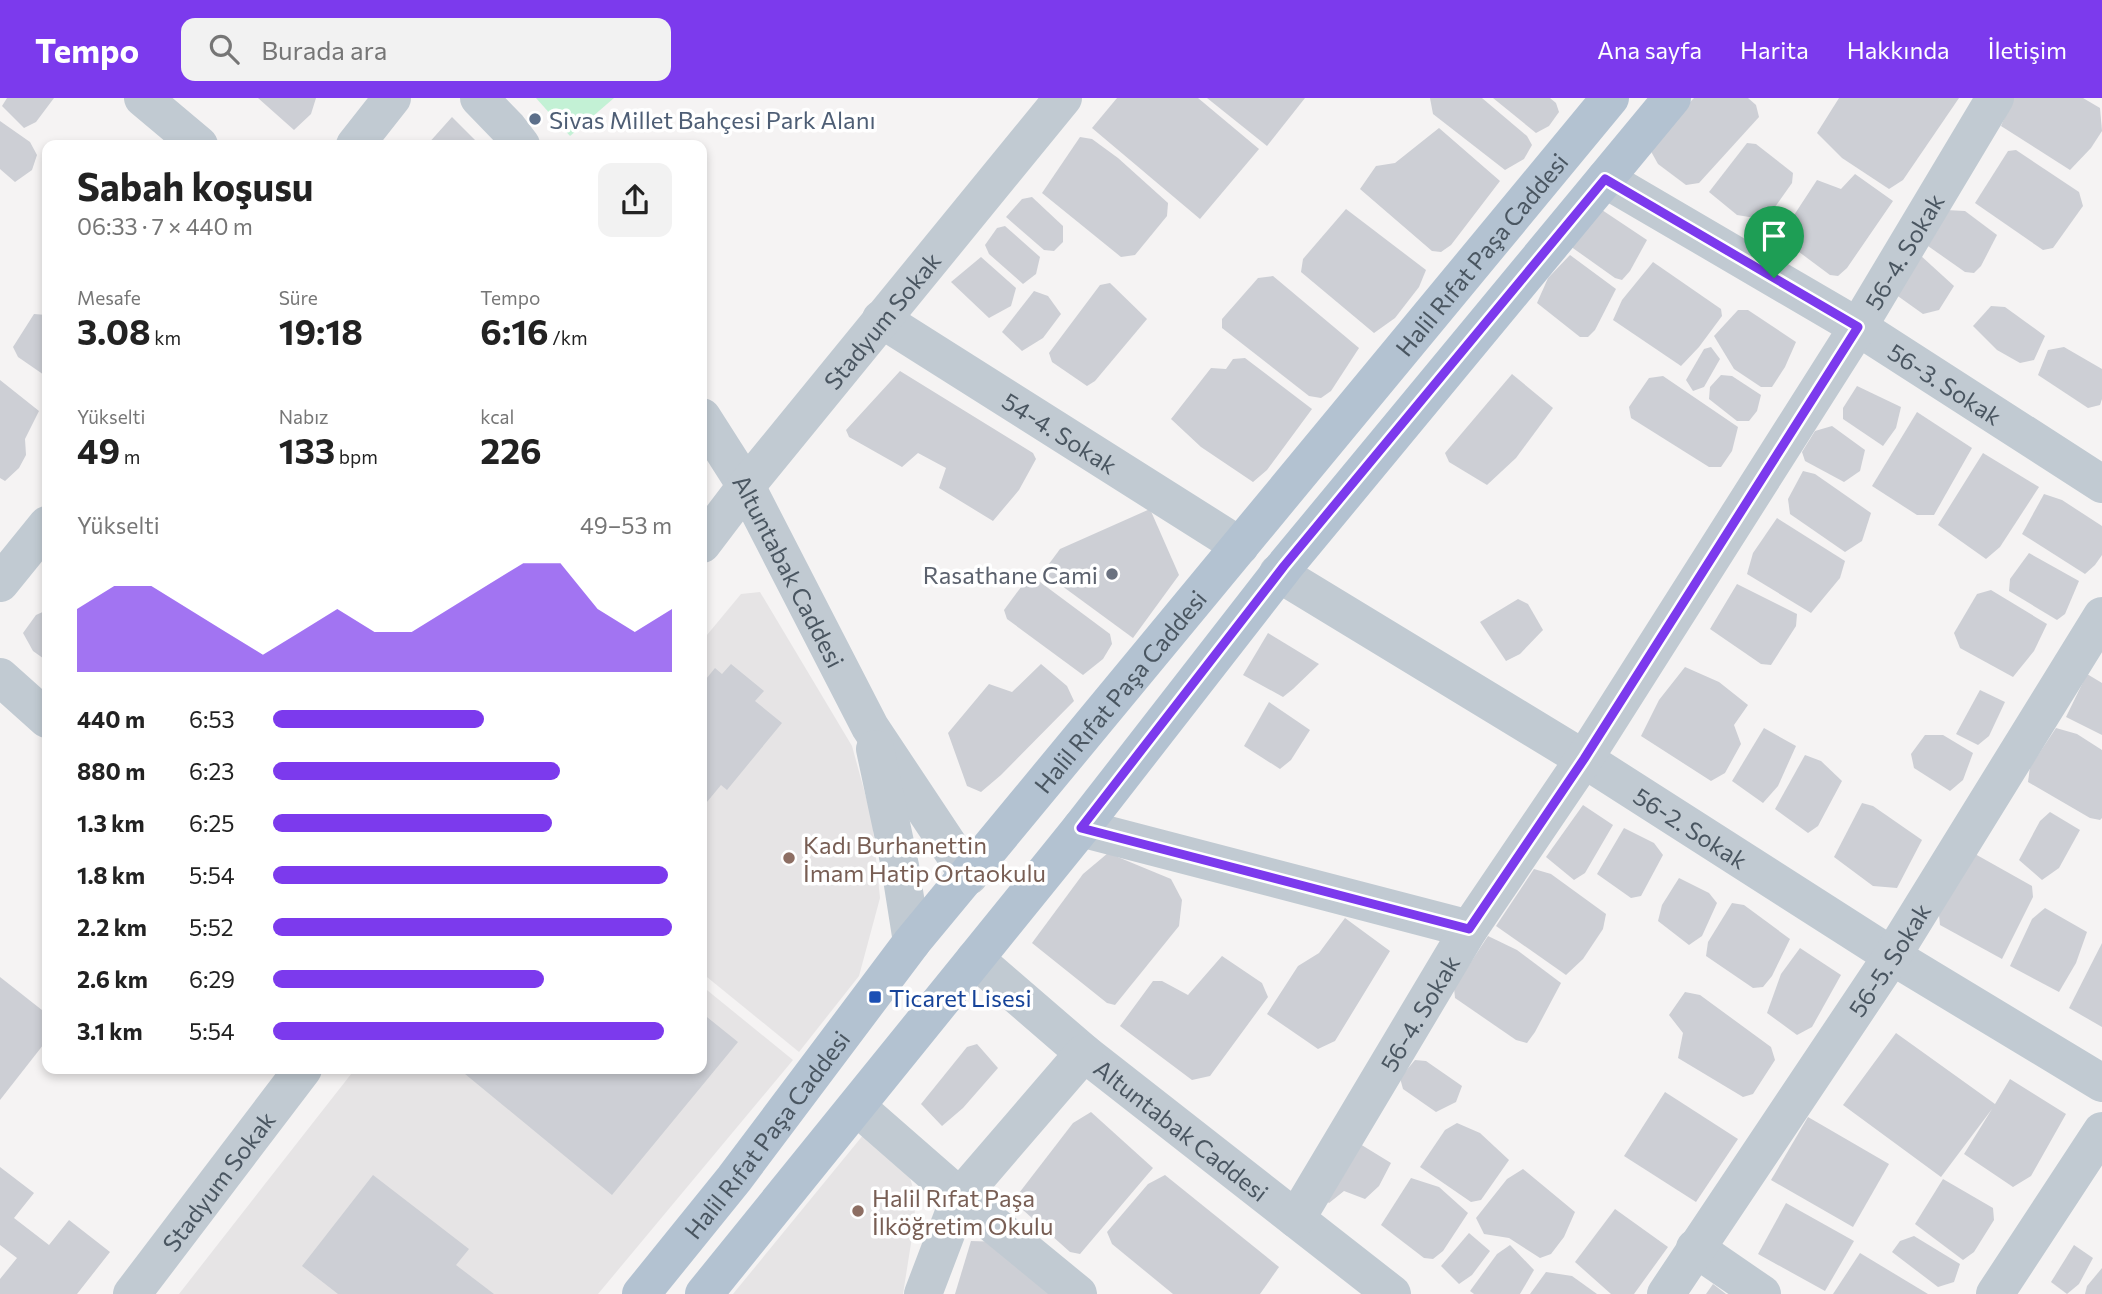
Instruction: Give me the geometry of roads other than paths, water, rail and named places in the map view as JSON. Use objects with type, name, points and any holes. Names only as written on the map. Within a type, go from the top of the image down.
[{"type":"main road","name":"Halil Rıfat Paşa Caddesi","points":[[641,1294],[734,1179],[912,942],[1610,98]]},
{"type":"main road","name":"Halil Rıfat Paşa Caddesi","points":[[704,1294],[1081,828],[1279,573],[1672,98]]},
{"type":"street","points":[[143,98],[194,140]]},
{"type":"street","points":[[359,140],[392,98]]},
{"type":"street","points":[[479,98],[517,140]]},
{"type":"street","name":"Stadyum Sokak","points":[[707,537],[881,319],[1063,98]]},
{"type":"street","name":"56-4. Sokak","points":[[1296,1219],[1469,929],[1584,759],[1858,327],[1995,98]]},
{"type":"street","name":"56-3. Sokak","points":[[1605,179],[1858,327],[2102,484]]},
{"type":"street","name":"54-4. Sokak","points":[[881,319],[1240,546]]},
{"type":"street","name":"Altuntabak Caddesi","points":[[707,425],[746,486],[870,727],[969,876]]},
{"type":"street","points":[[0,583],[42,532]]},
{"type":"street","name":"56-2. Sokak","points":[[1279,573],[1584,759],[1892,956],[2102,1083]]},
{"type":"street","name":"56-5. Sokak","points":[[1666,1294],[1892,956],[2102,616]]},
{"type":"street","points":[[0,677],[42,715]]},
{"type":"street","name":"Altuntabak Caddesi","points":[[870,727],[901,866],[912,942]]},
{"type":"street","points":[[1081,828],[1469,929]]},
{"type":"street","name":"Altuntabak Caddesi","points":[[975,960],[1084,1053],[1392,1294]]},
{"type":"street","points":[[923,1294],[960,1197],[1084,1053]]},
{"type":"street","name":"Stadyum Sokak","points":[[132,1294],[299,1074]]},
{"type":"street","points":[[857,1107],[960,1197],[1078,1294]]},
{"type":"street","points":[[1995,1294],[2102,1131]]},
{"type":"street","points":[[1695,1248],[1762,1294]]},
{"type":"place","name":"Sivas Millet Bahçesi Park Alanı","points":[[535,119]]},
{"type":"place","name":"Rasathane Cami","points":[[1112,574]]},
{"type":"place","name":"Kadı Burhanettin İmam Hatip Ortaokulu","points":[[789,858]]},
{"type":"place","name":"Ticaret Lisesi","points":[[875,997]]},
{"type":"place","name":"Halil Rıfat Paşa İlköğretim Okulu","points":[[858,1211]]}]
